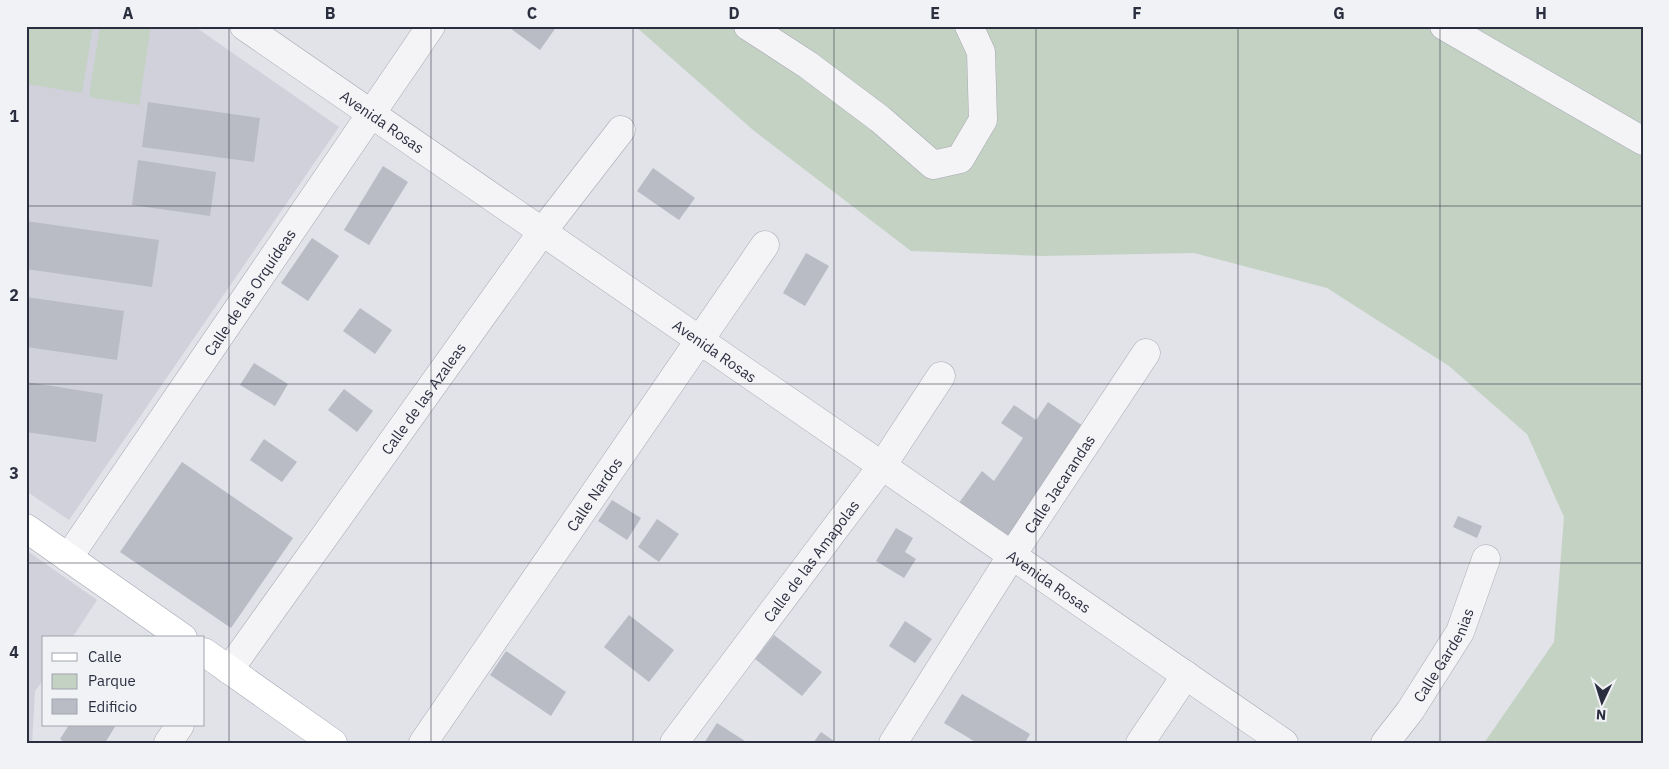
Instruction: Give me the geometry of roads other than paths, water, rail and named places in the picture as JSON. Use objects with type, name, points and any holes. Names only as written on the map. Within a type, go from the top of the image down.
[{"type":"main road","points":[[26,528],[180,636]]},
{"type":"main road","points":[[205,653],[333,743]]},
{"type":"street","name":"Avenida Rosas","points":[[244,26],[1284,743]]},
{"type":"street","name":"Calle de las Orquídeas","points":[[68,558],[431,26]]},
{"type":"street","points":[[748,26],[808,65],[880,119],[933,165],[960,160],[982,120],[981,52],[970,26]]},
{"type":"street","points":[[1444,26],[1643,141]]},
{"type":"street","name":"Calle de las Azaleas","points":[[229,670],[542,232],[620,130]]},
{"type":"street","name":"Calle Nardos","points":[[422,743],[765,245]]},
{"type":"street","name":"Calle Jacarandas","points":[[893,743],[1012,555],[1146,353]]},
{"type":"street","name":"Calle de las Amapolas","points":[[674,743],[882,466],[941,376]]},
{"type":"street","name":"Calle Gardenias","points":[[1385,743],[1410,711],[1460,632],[1486,559]]},
{"type":"street","points":[[1140,743],[1186,675]]},
{"type":"street","points":[[168,743],[179,726]]}]
